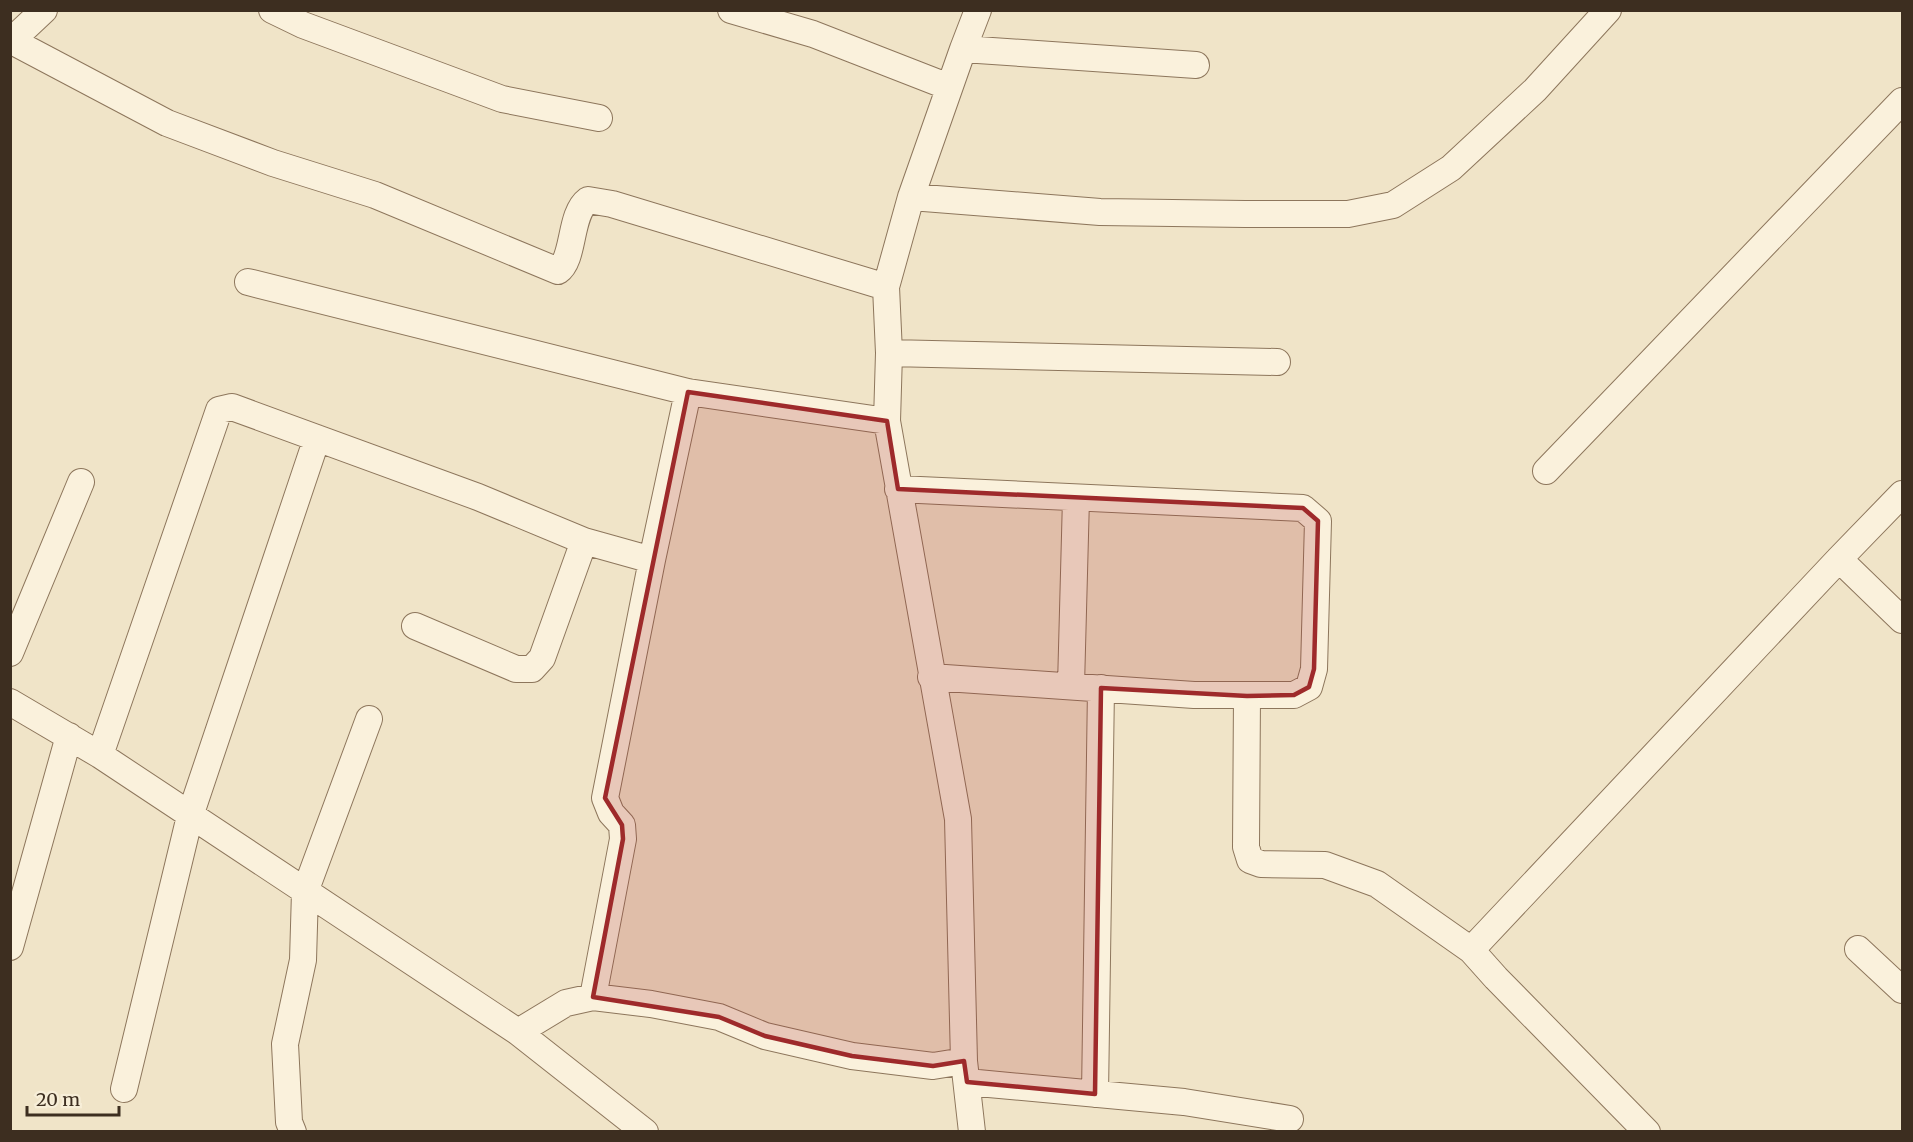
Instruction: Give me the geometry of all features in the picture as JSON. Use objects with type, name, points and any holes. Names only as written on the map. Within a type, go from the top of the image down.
[{"type":"street","points":[[44,10],[11,41],[167,123],[273,163],[375,195],[558,271],[565,263],[580,209],[588,200],[612,204],[886,287]]},
{"type":"street","points":[[272,10],[307,18],[502,99],[599,118]]},
{"type":"street","points":[[731,10],[813,34],[949,87]]},
{"type":"street","points":[[972,1131],[966,1071],[958,819],[887,421],[889,353],[886,287],[911,197],[978,10]]},
{"type":"street","points":[[911,197],[1100,212],[1348,214],[1393,205],[1451,168],[1535,90],[1608,10]]},
{"type":"street","points":[[963,49],[1196,65]]},
{"type":"street","points":[[1546,471],[1902,101]]},
{"type":"street","points":[[249,282],[688,392],[887,421]]},
{"type":"street","points":[[889,353],[1277,362]]},
{"type":"street","points":[[594,997],[623,839],[622,825],[611,813],[605,798],[651,560],[688,392]]},
{"type":"street","points":[[100,755],[219,410],[232,407],[478,497],[584,541],[651,560]]},
{"type":"street","points":[[124,1089],[190,816],[316,438]]},
{"type":"street","points":[[10,654],[81,482]]},
{"type":"street","points":[[898,489],[1303,508],[1318,521],[1314,669],[1309,687],[1294,695],[1194,695],[931,677]]},
{"type":"street","points":[[1471,950],[1902,494]]},
{"type":"street","points":[[1071,686],[1076,498]]},
{"type":"street","points":[[415,626],[516,669],[532,669],[542,658],[584,541]]},
{"type":"street","points":[[1839,559],[1902,620]]},
{"type":"street","points":[[1095,1094],[1101,688]]},
{"type":"street","points":[[1246,696],[1246,847],[1250,860],[1261,864],[1325,865],[1377,884],[1471,950],[1647,1131]]},
{"type":"street","points":[[10,702],[100,755],[518,1032],[645,1131]]},
{"type":"street","points":[[292,1131],[289,1122],[285,1044],[303,960],[304,892],[369,719]]},
{"type":"street","points":[[10,947],[69,736]]},
{"type":"street","points":[[1858,949],[1902,990]]},
{"type":"street","points":[[518,1032],[566,1003],[594,997],[651,1004],[719,1017],[765,1036],[852,1056],[966,1071],[1095,1094],[1184,1102],[1290,1119]]},
{"type":"highlighted area","points":[[688,392],[887,421],[898,489],[1303,508],[1318,521],[1314,669],[1309,687],[1294,695],[1247,696],[1101,688],[1095,1094],[967,1082],[964,1061],[933,1066],[852,1056],[765,1036],[719,1017],[593,997],[623,839],[622,825],[605,798]]}]
